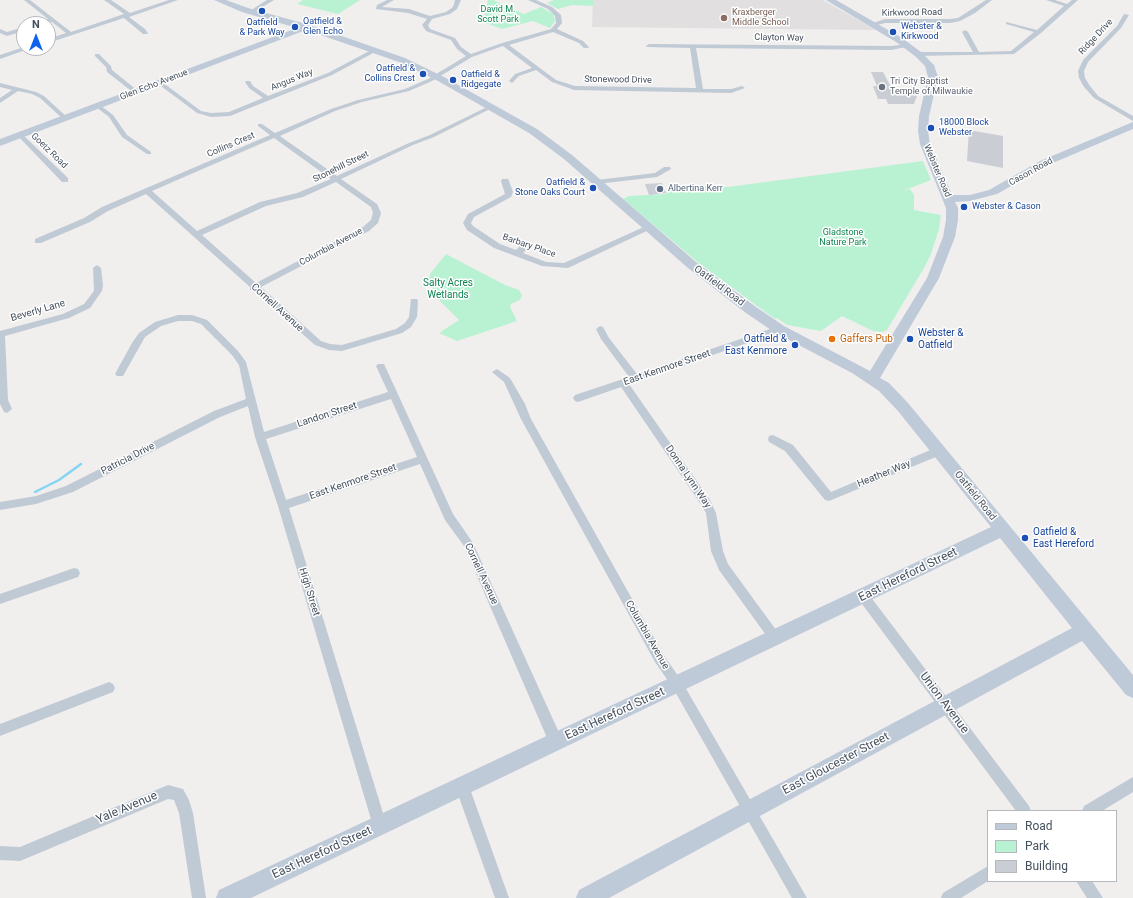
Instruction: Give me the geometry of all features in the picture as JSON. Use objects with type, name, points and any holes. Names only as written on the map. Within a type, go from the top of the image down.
[{"type":"street","points":[[27,0],[47,16]]},
{"type":"street","points":[[107,0],[144,30],[145,33]]},
{"type":"street","points":[[56,39],[174,0]]},
{"type":"street","name":"Oatfield Road","points":[[218,0],[251,12],[375,50],[411,64],[491,107],[551,143],[692,265],[751,310],[779,329],[872,378],[893,395],[1133,689]]},
{"type":"street","points":[[251,12],[270,0]]},
{"type":"street","points":[[391,0],[378,8],[409,11],[430,18],[451,12],[457,7],[458,0]]},
{"type":"street","points":[[531,0],[550,8],[558,15],[559,23],[553,30],[581,42],[586,48]]},
{"type":"street","name":"Webster Road","points":[[830,0],[908,46],[929,65],[933,77],[924,116],[923,131],[925,144],[952,208],[952,220],[943,255],[934,278],[883,363],[872,378]]},
{"type":"street","name":"Kirkwood Road","points":[[873,24],[885,21],[932,22],[960,19],[973,12],[989,0]]},
{"type":"street","points":[[1049,0],[1069,6]]},
{"type":"street","points":[[918,54],[1012,53],[1020,48],[1075,0]]},
{"type":"street","name":"Ridge Drive","points":[[1126,15],[1119,27],[1085,61],[1081,71],[1082,78],[1087,87],[1096,97],[1133,118]]},
{"type":"street","points":[[430,18],[425,25],[426,28],[453,39],[459,48],[470,56]]},
{"type":"street","points":[[56,23],[71,34]]},
{"type":"street","points":[[1008,23],[1039,32]]},
{"type":"street","name":"Glen Echo Avenue","points":[[0,143],[307,28]]},
{"type":"street","name":"Collins Crest","points":[[38,241],[87,220],[105,209],[342,106],[360,100],[402,91],[436,77],[470,56],[504,44],[553,30]]},
{"type":"street","points":[[0,31],[7,34],[16,31]]},
{"type":"street","points":[[965,32],[977,54]]},
{"type":"street","points":[[453,39],[460,36]]},
{"type":"street","name":"Stonewood Drive","points":[[504,44],[554,81],[574,88],[700,91],[731,91],[742,88]]},
{"type":"street","name":"Clayton Way","points":[[649,46],[891,48],[908,46]]},
{"type":"street","points":[[693,47],[700,91]]},
{"type":"street","name":"Angus Way","points":[[160,83],[200,112],[211,115],[230,114],[330,74],[375,50]]},
{"type":"street","points":[[0,57],[16,52]]},
{"type":"street","points":[[97,55],[109,67],[109,71],[136,92]]},
{"type":"street","points":[[512,81],[518,75],[537,68]]},
{"type":"street","points":[[248,82],[251,87],[268,99]]},
{"type":"street","points":[[0,84],[29,91],[38,95],[65,118]]},
{"type":"street","points":[[0,101],[17,89]]},
{"type":"street","points":[[98,106],[111,116],[124,136],[149,154]]},
{"type":"street","name":"Stonehill Street","points":[[196,235],[263,204],[305,194],[411,144],[432,136],[491,107]]},
{"type":"street","name":"Columbia Avenue","points":[[253,288],[366,229],[375,221],[377,213],[374,206],[335,180],[260,125]]},
{"type":"street","name":"Cason Road","points":[[949,199],[970,198],[993,192],[1044,163],[1133,125]]},
{"type":"street","name":"Goetz Road","points":[[20,135],[65,180]]},
{"type":"street","points":[[597,182],[657,175],[667,169]]},
{"type":"street","name":"Barbary Place","points":[[505,181],[509,192],[508,195],[471,216],[467,223],[470,228],[483,238],[497,246],[545,264],[565,266],[649,228]]},
{"type":"street","name":"Cornell Avenue","points":[[146,191],[253,288],[309,337],[318,343],[329,347],[342,348],[399,331],[408,325],[413,318],[414,301]]},
{"type":"street","points":[[517,254],[527,244]]},
{"type":"street","name":"Beverly Lane","points":[[0,334],[66,316],[87,306],[98,291],[99,286],[97,268]]},
{"type":"street","name":"High Street","points":[[120,374],[136,343],[142,335],[158,324],[178,318],[192,318],[204,322],[243,364],[260,437],[283,506],[380,826]]},
{"type":"street","points":[[600,329],[605,339],[635,379]]},
{"type":"street","name":"East Kenmore Street","points":[[578,398],[779,329]]},
{"type":"street","points":[[0,334],[3,400],[7,409]]},
{"type":"street","name":"Cornell Avenue","points":[[381,366],[449,517],[468,543],[556,742]]},
{"type":"street","name":"Columbia Avenue","points":[[497,372],[507,380],[526,419],[659,658],[677,684],[800,898]]},
{"type":"street","name":"Donna Lynn Way","points":[[623,383],[706,503],[711,513],[717,551],[723,566],[775,638]]},
{"type":"street","name":"Landon Street","points":[[260,437],[394,394]]},
{"type":"street","name":"Patricia Drive","points":[[0,506],[36,500],[69,489],[217,414],[251,401]]},
{"type":"street","name":"Heather Way","points":[[773,439],[789,448],[829,497],[939,451]]},
{"type":"street","name":"East Kenmore Street","points":[[283,506],[422,459]]},
{"type":"street","name":"East Hereford Street","points":[[227,898],[1003,529]]},
{"type":"street","points":[[0,599],[74,573]]},
{"type":"street","name":"Union Avenue","points":[[863,596],[1023,810]]},
{"type":"street","name":"East Gloucester Street","points":[[587,898],[1085,630]]},
{"type":"street","points":[[0,730],[109,688]]},
{"type":"street","points":[[1091,810],[1133,784]]},
{"type":"street","points":[[462,786],[502,898]]},
{"type":"street","name":"Yale Avenue","points":[[0,853],[20,854],[168,792],[178,794],[182,800],[186,813],[200,898]]},
{"type":"street","points":[[948,898],[987,874]]},
{"type":"street","points":[[1084,882],[1096,898]]},
{"type":"shaded area","name":"Kraxberger Middle School","points":[[593,0],[823,0],[876,30],[592,27]]},
{"type":"green space","points":[[303,0],[360,0],[338,14],[297,4]]},
{"type":"green space","name":"David M. Scott Park","points":[[488,0],[493,0],[524,14],[541,7],[553,14],[555,21],[550,28],[533,21],[502,29],[483,22]]},
{"type":"green space","name":"David M. Scott Park","points":[[554,0],[593,0],[593,6],[572,5],[558,9],[547,3]]},
{"type":"green space","name":"Gladstone Nature Park","points":[[923,161],[931,180],[900,192],[910,189],[914,195],[914,210],[941,215],[939,229],[931,254],[924,268],[887,330],[882,332],[873,331],[842,316],[821,331],[787,325],[777,318],[775,319],[700,264],[623,199],[629,196],[665,194],[675,186],[680,185],[728,187]]},
{"type":"green space","name":"Salty Acres Wetlands","points":[[446,254],[505,285],[519,290],[522,295],[520,300],[511,304],[510,307],[517,321],[457,341],[439,333],[459,320],[437,298],[432,299],[431,296],[434,295],[429,280],[430,274]]},
{"type":"building","name":"Tri City Baptist Temple of Milwaukie","points":[[871,72],[883,72],[892,89],[907,89],[917,96],[914,104],[888,104],[886,99],[878,99],[873,86],[877,86]]},
{"type":"building","points":[[969,130],[1003,136],[1003,168],[967,161]]},
{"type":"building","name":"Albertina Kerr","points":[[662,183],[666,193],[649,195],[645,184]]},
{"type":"waterway","points":[[35,492],[59,480],[81,464]]},
{"type":"place","name":"Oatfield & Park Way","points":[[262,11]]},
{"type":"place","name":"Kraxberger Middle School","points":[[724,18]]},
{"type":"place","name":"Oatfield & Glen Echo","points":[[295,27]]},
{"type":"place","name":"Webster & Kirkwood","points":[[893,32]]},
{"type":"place","name":"Oatfield & Collins Crest","points":[[423,74]]},
{"type":"place","name":"Oatfield & Ridgegate","points":[[453,80]]},
{"type":"place","name":"Tri City Baptist Temple of Milwaukie","points":[[882,87]]},
{"type":"place","name":"18000 Block Webster","points":[[931,128]]},
{"type":"place","name":"Oatfield & Stone Oaks Court","points":[[593,188]]},
{"type":"place","name":"Albertina Kerr","points":[[660,189]]},
{"type":"place","name":"Webster & Cason","points":[[964,207]]},
{"type":"place","name":"Gaffers Pub","points":[[832,339]]},
{"type":"place","name":"Webster & Oatfield","points":[[910,339]]},
{"type":"place","name":"Oatfield & East Kenmore","points":[[795,345]]},
{"type":"place","name":"Oatfield & East Hereford","points":[[1025,538]]}]
